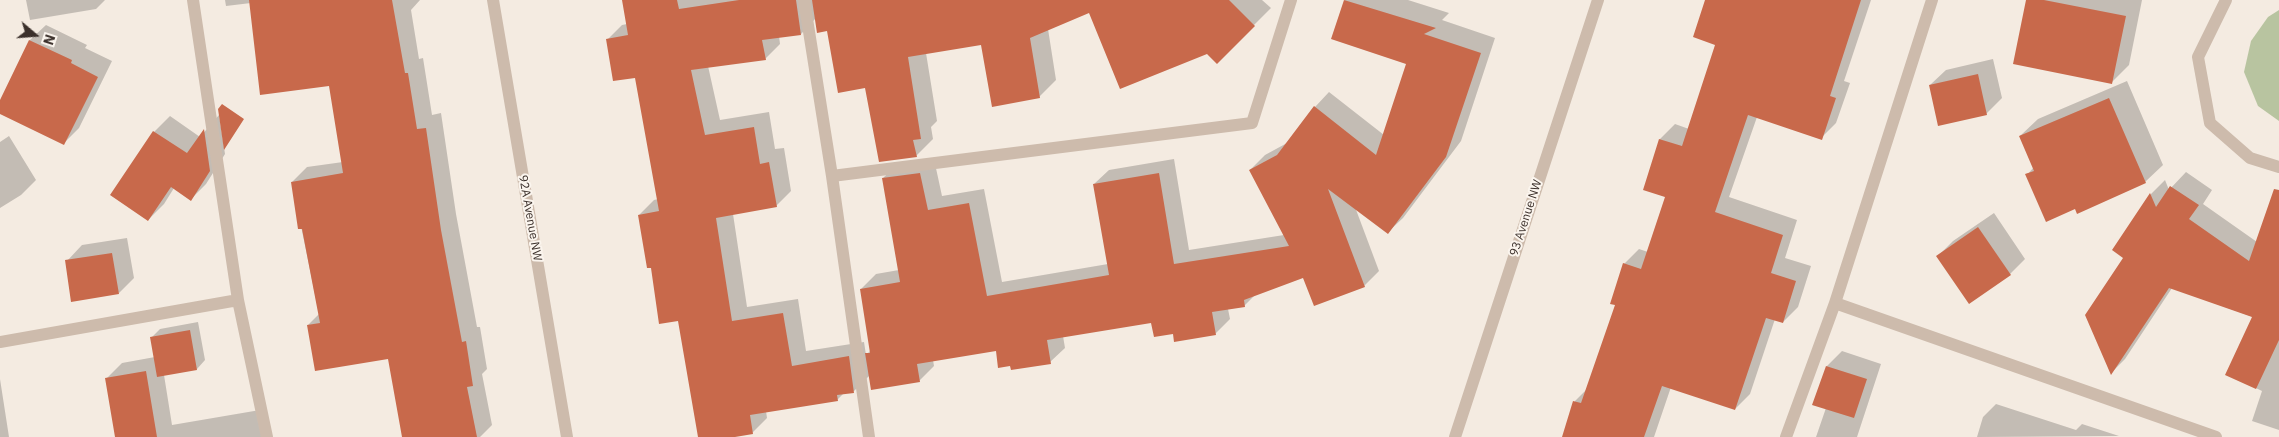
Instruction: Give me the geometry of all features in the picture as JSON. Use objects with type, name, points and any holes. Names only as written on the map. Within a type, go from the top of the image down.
[{"type":"street","points":[[194,0],[238,300],[266,437]]},
{"type":"street","name":"92A Avenue NW","points":[[493,0],[567,437]]},
{"type":"street","points":[[804,0],[832,176],[869,437]]},
{"type":"street","points":[[832,176],[1252,123],[1291,0]]},
{"type":"street","name":"93 Avenue NW","points":[[1455,437],[1598,0]]},
{"type":"street","points":[[1786,437],[1836,303],[1932,0]]},
{"type":"street","points":[[2226,0],[2198,57],[2210,123],[2250,158],[2279,167]]},
{"type":"street","points":[[0,342],[238,300]]},
{"type":"street","points":[[1836,303],[2216,437]]},
{"type":"green space","points":[[2279,10],[2279,121],[2258,106],[2244,72],[2251,41],[2268,17]]},
{"type":"building","points":[[249,0],[392,0],[405,73],[408,73],[417,129],[426,128],[441,230],[462,342],[466,341],[473,386],[467,387],[477,437],[402,437],[388,359],[315,371],[307,325],[320,323],[302,229],[298,229],[291,182],[343,173],[329,86],[260,95]]},
{"type":"building","points":[[622,0],[677,0],[679,9],[739,0],[796,0],[801,35],[762,40],[766,60],[691,70],[705,135],[754,127],[760,164],[769,162],[777,207],[716,218],[732,321],[783,313],[792,366],[849,356],[854,393],[837,395],[838,401],[750,415],[753,434],[735,437],[698,437],[678,321],[659,324],[651,268],[647,268],[638,215],[659,211],[635,78],[613,81],[606,39],[628,35]]},
{"type":"building","points":[[812,0],[1229,0],[1255,26],[1217,64],[1207,54],[1120,89],[1089,13],[1030,38],[1040,98],[992,107],[981,45],[908,57],[921,139],[913,140],[917,157],[879,162],[865,88],[838,93],[827,31],[817,33]]},
{"type":"building","points":[[1344,0],[1436,28],[1424,34],[1481,53],[1446,157],[1388,234],[1328,189],[1365,287],[1314,306],[1303,278],[1244,300],[1245,307],[1212,312],[1216,335],[1174,342],[1173,334],[1154,337],[1151,323],[1047,340],[1051,364],[1011,370],[1010,366],[998,368],[996,351],[917,364],[920,382],[871,390],[865,353],[870,353],[860,289],[900,282],[882,178],[920,173],[928,210],[969,203],[987,296],[1109,275],[1093,184],[1159,173],[1174,264],[1289,246],[1249,170],[1277,155],[1314,106],[1376,155],[1406,64],[1331,39]]},
{"type":"building","points":[[1705,0],[1861,0],[1830,96],[1836,98],[1822,140],[1748,115],[1715,212],[1783,235],[1771,273],[1796,281],[1783,323],[1766,318],[1735,410],[1662,386],[1644,437],[1562,437],[1573,401],[1581,403],[1615,305],[1610,304],[1623,263],[1641,269],[1665,197],[1643,190],[1659,139],[1682,146],[1715,45],[1693,37]]},
{"type":"building","points":[[2026,0],[2044,0],[2126,16],[2112,84],[2013,64]]},
{"type":"building","points":[[29,40],[72,60],[71,63],[98,77],[64,145],[0,114],[0,100]]},
{"type":"building","points":[[1978,74],[1987,115],[1938,126],[1929,85]]},
{"type":"building","points":[[2109,98],[2146,183],[2077,214],[2075,209],[2046,222],[2025,174],[2034,171],[2019,136]]},
{"type":"building","points":[[222,104],[244,119],[224,150],[218,109]]},
{"type":"building","points":[[204,129],[210,171],[191,201],[171,187],[148,221],[110,195],[153,131],[187,153]]},
{"type":"building","points":[[2170,186],[2199,205],[2189,219],[2249,261],[2274,189],[2279,190],[2279,340],[2256,389],[2225,375],[2252,317],[2169,288],[2111,375],[2085,315],[2123,258],[2112,250],[2150,193],[2156,207]]},
{"type":"building","points":[[1978,227],[2011,275],[1969,304],[1936,256]]},
{"type":"building","points":[[112,253],[119,294],[71,302],[65,260]]},
{"type":"building","points":[[190,330],[197,370],[157,377],[150,337]]},
{"type":"building","points":[[1826,366],[1867,379],[1854,418],[1812,405]]},
{"type":"building","points":[[146,371],[157,437],[115,437],[105,378]]}]
